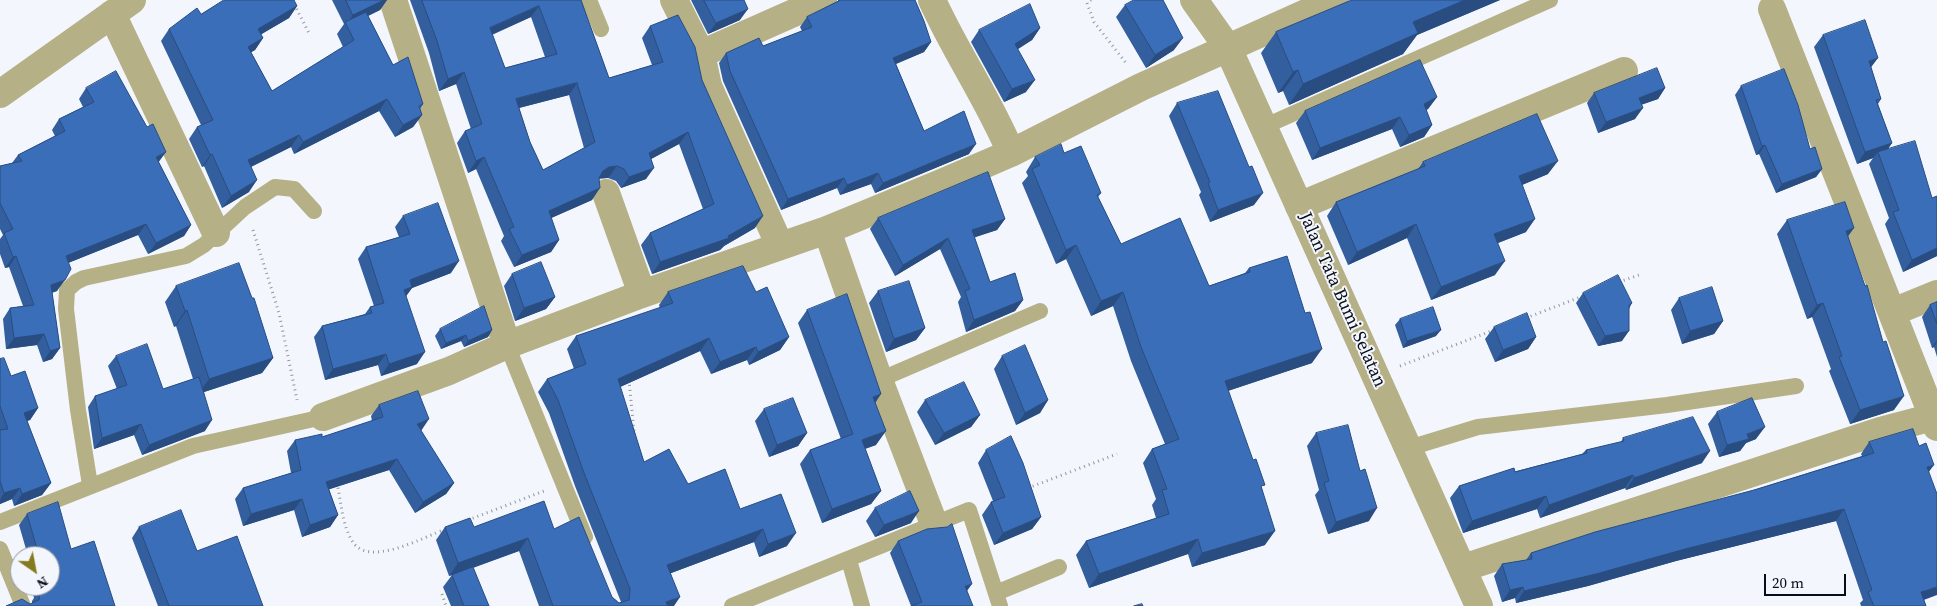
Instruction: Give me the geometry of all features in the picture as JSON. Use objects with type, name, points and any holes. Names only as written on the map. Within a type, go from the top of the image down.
[{"type":"street","points":[[393,0],[506,345]]},
{"type":"street","points":[[674,0],[702,54],[708,86],[780,246]]},
{"type":"street","points":[[702,54],[822,0]]},
{"type":"street","points":[[932,0],[947,34],[995,117],[1011,153]]},
{"type":"street","name":"Jalan Tata Bumi Selatan","points":[[1194,0],[1228,48],[1410,448],[1479,606]]},
{"type":"street","points":[[311,420],[449,371],[506,345],[642,294],[827,230],[1011,153],[1141,86],[1335,0]]},
{"type":"street","points":[[0,94],[122,7],[216,233]]},
{"type":"street","points":[[1463,568],[1880,431],[1935,422],[1772,10]]},
{"type":"street","points":[[1299,206],[1624,71]]},
{"type":"street","points":[[606,193],[642,294]]},
{"type":"street","points":[[827,230],[934,524]]},
{"type":"street","points":[[1893,312],[1937,294]]},
{"type":"lane","points":[[589,0],[601,29]]},
{"type":"lane","points":[[1263,127],[1550,0]]},
{"type":"lane","points":[[90,485],[78,410],[66,309],[67,290],[84,278],[186,256],[204,245],[246,207],[274,187],[294,189],[314,210]]},
{"type":"lane","points":[[880,380],[1040,311]]},
{"type":"lane","points":[[506,345],[590,552]]},
{"type":"lane","points":[[1410,448],[1478,427],[1667,405],[1796,386]]},
{"type":"lane","points":[[0,522],[193,446],[311,420]]},
{"type":"lane","points":[[732,606],[969,510],[998,599],[1059,567]]},
{"type":"lane","points":[[0,549],[23,606]]},
{"type":"lane","points":[[849,560],[862,606]]},
{"type":"path","points":[[292,0],[310,35]]},
{"type":"path","points":[[1091,0],[1087,3],[1094,22],[1141,86]]},
{"type":"path","points":[[246,207],[279,313],[298,403],[311,420]]},
{"type":"path","points":[[1612,285],[1639,275]]},
{"type":"path","points":[[1521,320],[1584,296]]},
{"type":"path","points":[[1376,375],[1503,327]]},
{"type":"path","points":[[628,375],[634,433]]},
{"type":"path","points":[[1027,488],[1117,454]]},
{"type":"path","points":[[335,474],[347,531],[352,542],[362,550],[372,554],[384,553],[447,528]]},
{"type":"path","points":[[464,522],[563,483]]},
{"type":"path","points":[[442,594],[446,606]]},
{"type":"building","points":[[224,0],[294,0],[297,6],[258,29],[263,38],[248,47],[272,91],[354,40],[345,22],[366,12],[393,65],[408,57],[423,104],[419,106],[422,115],[403,125],[387,99],[303,142],[299,135],[248,160],[257,180],[231,196],[212,154],[210,155],[197,127],[213,120],[169,29],[197,8],[201,14]]},
{"type":"building","points":[[346,0],[384,0],[353,15]]},
{"type":"building","points":[[422,0],[581,0],[609,78],[663,62],[650,26],[678,15],[695,47],[702,80],[763,216],[728,236],[729,238],[660,262],[650,233],[714,204],[688,132],[649,153],[654,168],[629,177],[624,169],[617,166],[609,167],[603,171],[599,178],[600,188],[549,211],[559,240],[522,255],[509,229],[514,227],[484,157],[476,161],[465,131],[482,124],[464,72],[448,79]],"holes":[[[539,6],[557,54],[505,68],[490,28]],[[577,83],[595,142],[543,170],[530,142],[516,99]]]},
{"type":"building","points":[[704,0],[744,0],[748,9],[716,23]]},
{"type":"building","points":[[841,0],[915,0],[931,42],[893,58],[924,131],[964,111],[976,144],[883,183],[878,173],[847,185],[844,178],[788,199],[730,71],[726,53],[759,38],[763,46],[812,27],[807,17]]},
{"type":"building","points":[[1134,0],[1163,0],[1183,38],[1155,55],[1125,5]]},
{"type":"building","points":[[1352,0],[1465,0],[1413,22],[1418,33],[1303,84],[1298,70],[1293,72],[1276,32]]},
{"type":"building","points":[[1030,4],[1040,28],[1015,44],[1035,80],[1012,89],[979,30]]},
{"type":"building","points":[[1865,20],[1878,58],[1869,61],[1881,99],[1876,100],[1892,143],[1865,152],[1823,35]]},
{"type":"building","points":[[1420,60],[1437,97],[1424,104],[1432,125],[1409,135],[1400,117],[1320,148],[1305,111]]},
{"type":"building","points":[[1657,68],[1665,88],[1639,98],[1643,108],[1606,122],[1594,93]]},
{"type":"building","points":[[1784,69],[1798,105],[1810,149],[1815,147],[1822,169],[1782,184],[1765,145],[1762,146],[1741,86]]},
{"type":"building","points":[[116,71],[147,127],[153,124],[166,152],[156,157],[191,225],[156,243],[146,224],[66,256],[71,269],[65,280],[51,285],[60,348],[50,351],[44,334],[14,338],[10,308],[34,305],[16,256],[13,257],[4,233],[13,229],[0,203],[0,166],[22,161],[18,155],[65,131],[59,119],[94,102],[86,88]]},
{"type":"building","points":[[1218,91],[1249,167],[1252,166],[1263,193],[1218,210],[1208,183],[1210,182],[1177,103]]},
{"type":"building","points":[[1537,114],[1558,161],[1519,176],[1535,219],[1494,234],[1505,261],[1441,287],[1416,224],[1357,252],[1336,202],[1425,166],[1423,162]]},
{"type":"building","points":[[1915,141],[1932,198],[1937,196],[1937,248],[1912,260],[1893,212],[1899,210],[1878,152]]},
{"type":"building","points":[[1061,144],[1064,153],[1081,146],[1101,193],[1097,195],[1121,244],[1180,218],[1209,286],[1250,272],[1249,268],[1287,256],[1305,313],[1310,312],[1322,349],[1225,381],[1253,460],[1256,459],[1265,485],[1261,486],[1275,531],[1202,553],[1198,539],[1099,574],[1086,541],[1169,514],[1162,490],[1167,489],[1152,449],[1179,439],[1141,347],[1123,292],[1101,301],[1076,245],[1066,250],[1032,169],[1040,165],[1035,157]]},
{"type":"building","points":[[988,172],[1005,219],[972,230],[990,282],[1015,273],[1023,300],[974,320],[965,291],[970,289],[948,238],[903,265],[878,218]]},
{"type":"building","points":[[1845,202],[1854,228],[1846,231],[1865,286],[1867,285],[1883,342],[1886,341],[1904,396],[1860,410],[1839,357],[1842,356],[1823,303],[1817,305],[1787,220]]},
{"type":"building","points":[[438,203],[459,261],[410,280],[412,287],[404,290],[425,352],[389,364],[386,354],[333,369],[322,326],[372,313],[370,307],[384,303],[366,247],[410,234],[403,216]]},
{"type":"building","points":[[541,262],[555,297],[524,308],[512,274]]},
{"type":"building","points":[[239,263],[252,298],[254,298],[273,358],[209,379],[187,310],[185,311],[176,286]]},
{"type":"building","points":[[743,266],[756,292],[767,287],[789,337],[758,352],[756,347],[720,362],[709,338],[618,379],[644,462],[669,449],[688,484],[725,469],[740,509],[781,494],[796,533],[768,544],[763,529],[667,565],[680,597],[666,602],[668,606],[553,606],[528,538],[458,563],[445,527],[470,518],[474,527],[544,501],[554,529],[579,517],[612,597],[619,603],[629,600],[630,589],[584,473],[558,400],[547,379],[586,364],[576,336],[673,303],[668,292]]},
{"type":"building","points":[[1618,275],[1632,303],[1629,305],[1629,331],[1605,336],[1583,293]]},
{"type":"building","points":[[909,281],[925,328],[894,339],[878,291]]},
{"type":"building","points":[[1712,287],[1723,321],[1690,331],[1679,298]]},
{"type":"building","points":[[847,294],[881,394],[873,397],[886,431],[862,440],[881,491],[832,509],[810,450],[853,434],[807,310]]},
{"type":"building","points":[[1937,302],[1937,324],[1930,305]]},
{"type":"building","points":[[484,306],[492,330],[468,341],[466,335],[446,343],[440,329]]},
{"type":"building","points":[[1433,307],[1441,330],[1407,341],[1400,319]]},
{"type":"building","points":[[1527,313],[1536,337],[1503,350],[1494,327]]},
{"type":"building","points":[[147,344],[163,389],[199,377],[212,420],[149,445],[141,424],[102,438],[95,396],[127,385],[116,356]]},
{"type":"building","points":[[1025,345],[1048,400],[1025,413],[1002,356]]},
{"type":"building","points":[[4,358],[11,376],[25,371],[38,408],[24,413],[51,483],[22,494],[20,488],[4,493],[0,481],[0,430],[8,429],[0,406],[0,359]]},
{"type":"building","points":[[964,382],[980,415],[944,433],[925,400]]},
{"type":"building","points":[[418,391],[429,419],[417,424],[454,483],[423,502],[397,459],[326,482],[338,515],[310,525],[302,499],[251,514],[243,488],[301,470],[295,440],[322,434],[322,437],[383,417],[379,405]]},
{"type":"building","points":[[793,398],[807,433],[777,445],[764,409]]},
{"type":"building","points":[[1752,398],[1765,427],[1747,434],[1749,439],[1727,445],[1717,412]]},
{"type":"building","points":[[1693,417],[1710,451],[1634,478],[1633,475],[1549,505],[1546,496],[1472,521],[1459,486],[1514,468],[1515,472],[1587,453],[1586,450],[1624,441],[1623,438]]},
{"type":"building","points":[[1348,425],[1360,471],[1365,469],[1377,508],[1336,522],[1324,483],[1329,481],[1316,433]]},
{"type":"building","points":[[1913,429],[1919,446],[1926,443],[1934,465],[1927,467],[1937,494],[1937,587],[1921,592],[1926,606],[1874,606],[1868,592],[1872,590],[1844,509],[1685,549],[1596,574],[1524,591],[1523,587],[1510,590],[1502,564],[1532,559],[1531,553],[1595,532],[1754,490],[1874,453],[1869,442]]},
{"type":"building","points":[[1011,436],[1023,463],[1041,517],[1003,533],[991,502],[1005,497],[986,450]]},
{"type":"building","points":[[910,491],[919,511],[884,525],[875,508]]},
{"type":"building","points":[[58,502],[71,549],[94,541],[115,606],[6,606],[22,599],[30,604],[39,600],[39,596],[60,596],[60,546],[36,546],[27,514]]},
{"type":"building","points":[[181,510],[197,551],[237,536],[263,606],[169,606],[139,527]]},
{"type":"building","points":[[952,524],[972,584],[965,586],[973,606],[911,606],[922,602],[898,541],[927,529],[947,527]]},
{"type":"building","points":[[473,567],[489,606],[464,606],[452,575]]}]
